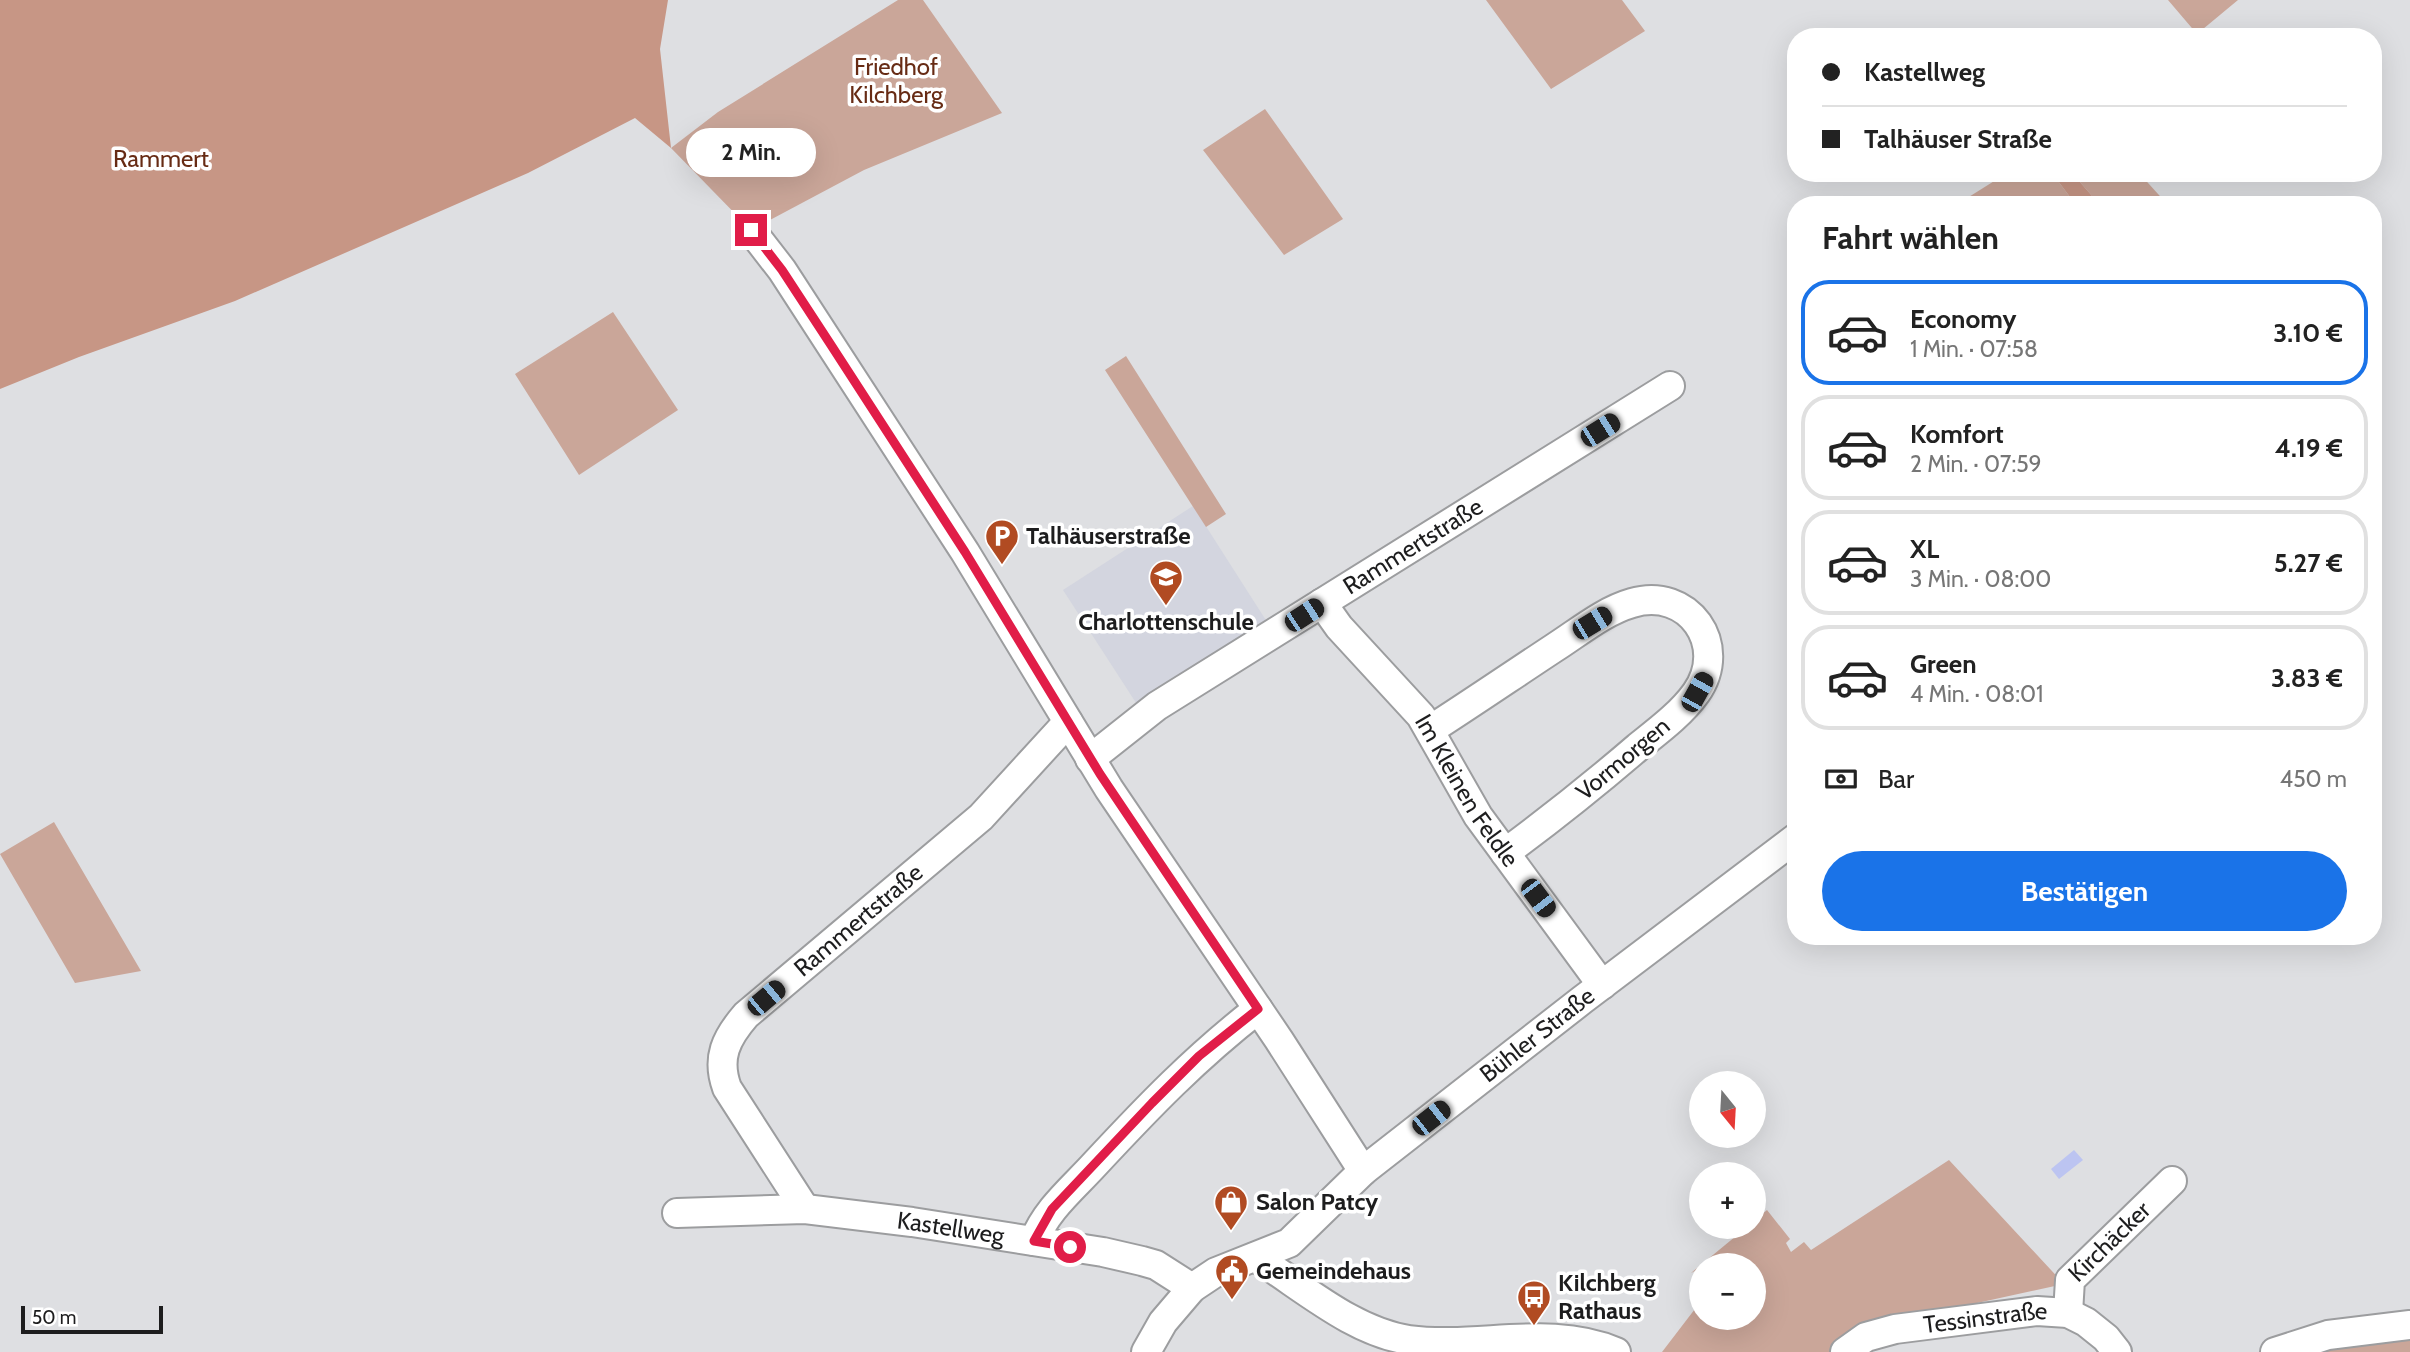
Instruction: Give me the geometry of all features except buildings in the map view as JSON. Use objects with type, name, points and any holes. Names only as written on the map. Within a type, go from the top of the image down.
[{"type":"street","points":[[751,230],[782,270],[831,345],[965,552],[1090,759],[1363,1171]]},
{"type":"street","name":"Rammertstraße","points":[[1090,759],[1157,706],[1670,386]]},
{"type":"street","name":"Vormorgen","points":[[1430,730],[1592,623],[1629,604],[1655,599],[1670,601],[1690,615],[1705,635],[1709,660],[1697,692],[1667,723],[1615,767],[1505,853]]},
{"type":"street","name":"Im Kleinen Feldle","points":[[1322,603],[1339,627],[1409,702],[1430,730],[1478,816],[1602,985]]},
{"type":"street","name":"Rammertstraße","points":[[806,1209],[727,1088],[721,1061],[731,1032],[746,1015],[981,817],[1068,722]]},
{"type":"street","name":"Bühler Straße","points":[[1289,1243],[1363,1171],[1787,845]]},
{"type":"street","points":[[1034,1241],[1052,1209],[1160,1094],[1199,1056],[1258,1009]]},
{"type":"street","name":"Kirchäcker","points":[[2068,1313],[2070,1280],[2172,1181]]},
{"type":"street","name":"Kastellweg","points":[[677,1213],[806,1209],[908,1221],[1103,1252],[1156,1265],[1192,1288]]},
{"type":"street","points":[[1146,1352],[1178,1301],[1218,1271],[1289,1243],[1301,1286]]},
{"type":"street","points":[[1255,1257],[1336,1311],[1381,1332],[1407,1340],[1462,1343],[1567,1339],[1599,1345],[1616,1352]]},
{"type":"street","name":"Tessinstraße","points":[[1845,1352],[1866,1337],[1895,1329],[2038,1311],[2068,1313],[2096,1330],[2117,1352]]},
{"type":"street","points":[[2275,1352],[2328,1335],[2410,1325]]},
{"type":"shaded area","name":"Charlottenschule","points":[[1193,506],[1269,625],[1140,709],[1063,590]]},
{"type":"green space","name":"Rammert","points":[[0,0],[668,0],[660,49],[671,148],[635,118],[528,173],[235,301],[79,357],[0,389]]},
{"type":"green space","name":"Friedhof Kilchberg","points":[[898,0],[923,0],[1002,113],[864,170],[751,230],[671,148],[718,112]]},
{"type":"green space","points":[[1486,0],[1622,0],[1645,31],[1551,89]]},
{"type":"green space","points":[[2168,0],[2238,0],[2204,28],[2192,28]]},
{"type":"green space","points":[[1265,109],[1343,219],[1284,255],[1203,150]]},
{"type":"green space","points":[[1993,182],[2059,182],[2069,196],[1970,196]]},
{"type":"green space","points":[[2059,182],[2080,182],[2092,196],[2069,196]]},
{"type":"green space","points":[[2080,182],[2147,182],[2160,196],[2092,196]]},
{"type":"green space","points":[[613,312],[678,410],[579,475],[515,374]]},
{"type":"green space","points":[[1126,356],[1226,514],[1206,527],[1105,370]]},
{"type":"green space","points":[[54,822],[141,971],[75,983],[0,854]]},
{"type":"green space","points":[[1949,1160],[2064,1284],[1863,1328],[1829,1352],[1662,1352],[1689,1317],[1689,1330],[1766,1330],[1766,1253],[1715,1253],[1732,1239],[1766,1239],[1767,1210],[1790,1239],[1786,1243],[1791,1252],[1804,1242],[1811,1250]]},
{"type":"green space","points":[[2410,1325],[2410,1352],[2275,1352]]},
{"type":"water","points":[[2074,1150],[2083,1160],[2059,1179],[2051,1169]]},
{"type":"place","name":"Talhäuserstraße","points":[[1002,566]]},
{"type":"place","name":"Charlottenschule","points":[[1166,607]]},
{"type":"place","name":"Salon Patcy","points":[[1231,1232]]},
{"type":"place","name":"Gemeindehaus","points":[[1232,1301]]},
{"type":"place","name":"Kilchberg Rathaus","points":[[1534,1327]]},
{"type":"route","points":[[751,230],[782,270],[831,345],[965,552],[1100,774],[1258,1009],[1178,1076],[1052,1209],[1034,1241],[1070,1247]]}]
